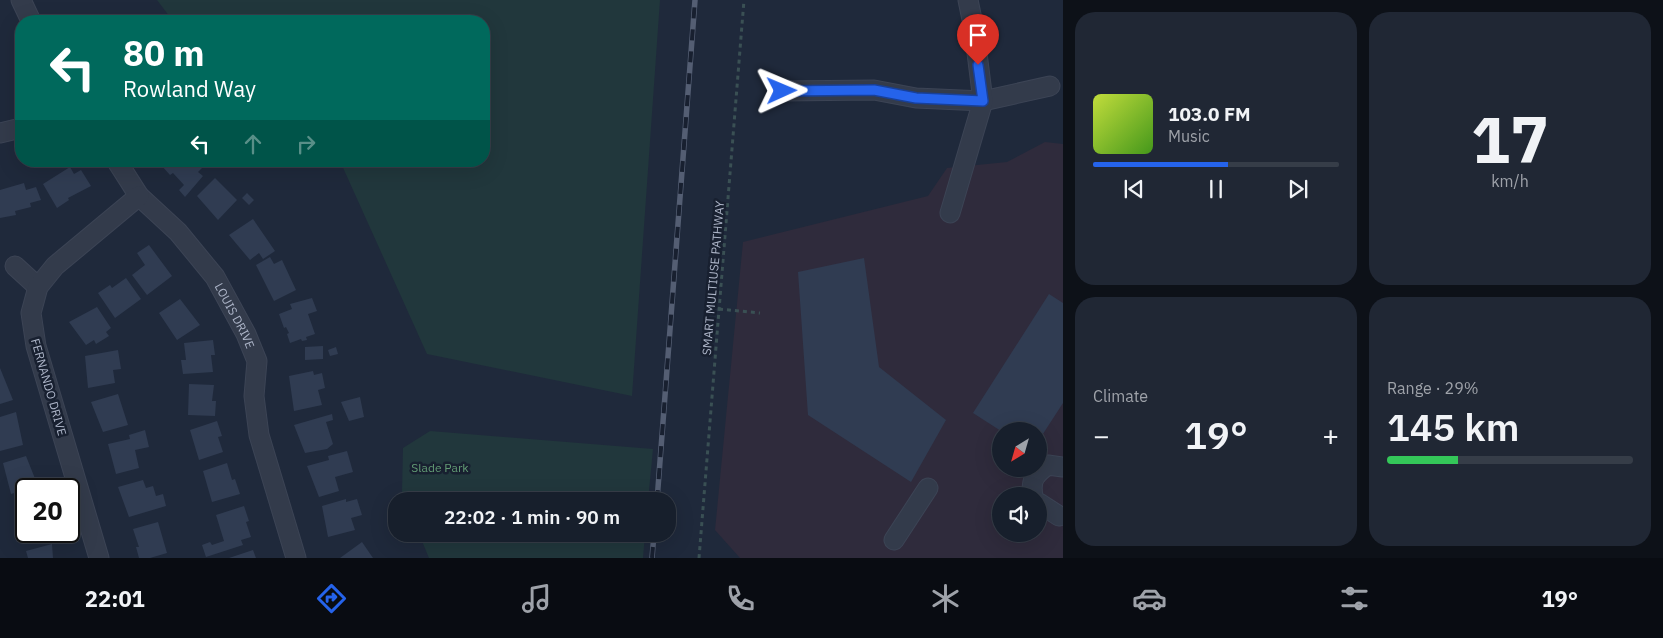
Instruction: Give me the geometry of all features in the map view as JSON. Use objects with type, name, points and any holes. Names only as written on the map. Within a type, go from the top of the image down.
[{"type":"street","points":[[21,0],[28,15]]},
{"type":"street","points":[[950,213],[983,101],[974,29],[968,0]]},
{"type":"street","points":[[782,91],[874,90],[916,98],[983,101],[1050,86]]},
{"type":"street","points":[[0,133],[15,129]]},
{"type":"street","name":"LOUIS DRIVE","points":[[121,167],[139,196],[178,232],[215,277],[250,343],[257,361],[254,396],[259,435],[296,558]]},
{"type":"street","name":"FERNANDO DRIVE","points":[[100,558],[36,346],[31,313],[38,287],[55,266],[139,196]]},
{"type":"street","points":[[15,266],[38,287]]},
{"type":"street","points":[[1031,487],[1036,473],[1048,465],[1063,467]]},
{"type":"street","points":[[894,540],[928,488]]},
{"type":"street","points":[[1047,508],[1059,516]]},
{"type":"path","name":"SMART MULTIUSE PATHWAY","points":[[700,558],[744,0]]},
{"type":"path","points":[[719,308],[760,313]]},
{"type":"shaded area","points":[[1045,142],[1063,144],[1063,558],[740,558],[715,530],[743,242],[928,196],[947,168],[1007,162]]},
{"type":"green space","points":[[157,0],[660,0],[632,396],[427,354],[343,167],[490,167],[490,15],[168,15]]},
{"type":"green space","name":"Slade Park","points":[[430,431],[653,449],[649,492],[402,492],[403,448]]},
{"type":"green space","points":[[422,542],[644,542],[643,558],[429,558]]},
{"type":"building","points":[[70,167],[74,174],[81,170],[91,186],[68,198],[69,200],[57,208],[43,184]]},
{"type":"building","points":[[163,167],[201,167],[198,172],[203,176],[185,197],[179,190],[184,185],[173,173],[170,175]]},
{"type":"building","points":[[215,178],[237,200],[218,220],[197,196]]},
{"type":"building","points":[[24,183],[26,190],[36,187],[41,200],[30,203],[31,207],[15,211],[16,215],[0,218],[0,190]]},
{"type":"building","points":[[247,193],[254,200],[249,205],[242,198]]},
{"type":"building","points":[[253,219],[275,251],[263,259],[259,253],[250,260],[229,235]]},
{"type":"building","points":[[149,245],[172,276],[147,295],[132,275],[145,265],[137,253]]},
{"type":"building","points":[[270,257],[274,264],[282,260],[296,290],[274,301],[256,265]]},
{"type":"building","points":[[864,258],[879,367],[946,420],[911,482],[808,415],[798,272]]},
{"type":"building","points":[[126,278],[141,299],[115,318],[98,293],[110,285],[112,288]]},
{"type":"building","points":[[1049,294],[1063,303],[1063,403],[1048,426],[1048,422],[992,422],[992,425],[973,413]]},
{"type":"building","points":[[312,298],[317,311],[308,314],[315,334],[306,337],[307,340],[302,341],[301,339],[290,343],[287,334],[289,333],[286,327],[284,328],[279,314],[292,309],[290,304]]},
{"type":"building","points":[[180,299],[200,325],[177,340],[159,313]]},
{"type":"building","points":[[97,307],[111,328],[106,332],[109,336],[96,344],[94,340],[86,345],[69,322]]},
{"type":"building","points":[[213,340],[215,355],[211,355],[213,372],[183,374],[181,360],[186,360],[184,343]]},
{"type":"building","points":[[323,346],[323,359],[305,360],[305,347]]},
{"type":"building","points":[[336,347],[338,354],[330,356],[328,350]]},
{"type":"building","points":[[118,350],[121,369],[113,370],[115,383],[88,388],[85,356]]},
{"type":"building","points":[[0,368],[13,400],[0,404]]},
{"type":"building","points":[[313,371],[314,375],[322,373],[325,388],[318,390],[322,405],[294,411],[289,376]]},
{"type":"building","points":[[189,384],[214,385],[212,401],[216,401],[215,416],[188,415]]},
{"type":"building","points":[[118,394],[128,425],[103,432],[91,402]]},
{"type":"building","points":[[360,397],[364,417],[349,421],[341,402]]},
{"type":"building","points":[[16,412],[23,445],[0,451],[0,417]]},
{"type":"building","points":[[332,414],[333,420],[326,422],[333,444],[327,449],[305,453],[294,425]]},
{"type":"building","points":[[217,421],[222,436],[218,437],[223,452],[199,460],[190,430]]},
{"type":"building","points":[[145,430],[149,447],[135,450],[139,468],[116,474],[108,444],[130,439],[129,435]]},
{"type":"building","points":[[347,451],[353,472],[335,477],[339,491],[319,497],[307,466],[329,460],[328,456]]},
{"type":"building","points":[[26,456],[35,478],[15,478],[15,493],[11,494],[3,463]]},
{"type":"building","points":[[227,463],[232,480],[235,479],[240,494],[212,502],[203,471]]},
{"type":"building","points":[[143,480],[146,488],[153,486],[156,496],[163,494],[166,506],[129,517],[118,487]]},
{"type":"building","points":[[346,499],[346,502],[357,499],[362,515],[351,518],[355,530],[328,537],[322,506]]},
{"type":"building","points":[[244,506],[249,521],[246,522],[251,537],[241,540],[243,545],[206,557],[202,545],[210,542],[212,545],[224,541],[216,515]]},
{"type":"building","points":[[158,522],[167,553],[150,558],[139,558],[136,547],[139,547],[133,529]]},
{"type":"building","points":[[362,542],[373,558],[340,558]]},
{"type":"building","points":[[52,544],[53,558],[28,558],[26,551]]},
{"type":"building","points":[[253,550],[256,558],[229,558]]},
{"type":"railway","points":[[658,492],[695,0]]},
{"type":"railway","points":[[652,558],[653,542]]},
{"type":"route","points":[[782,91],[874,90],[916,98],[983,101],[978,65]]}]
